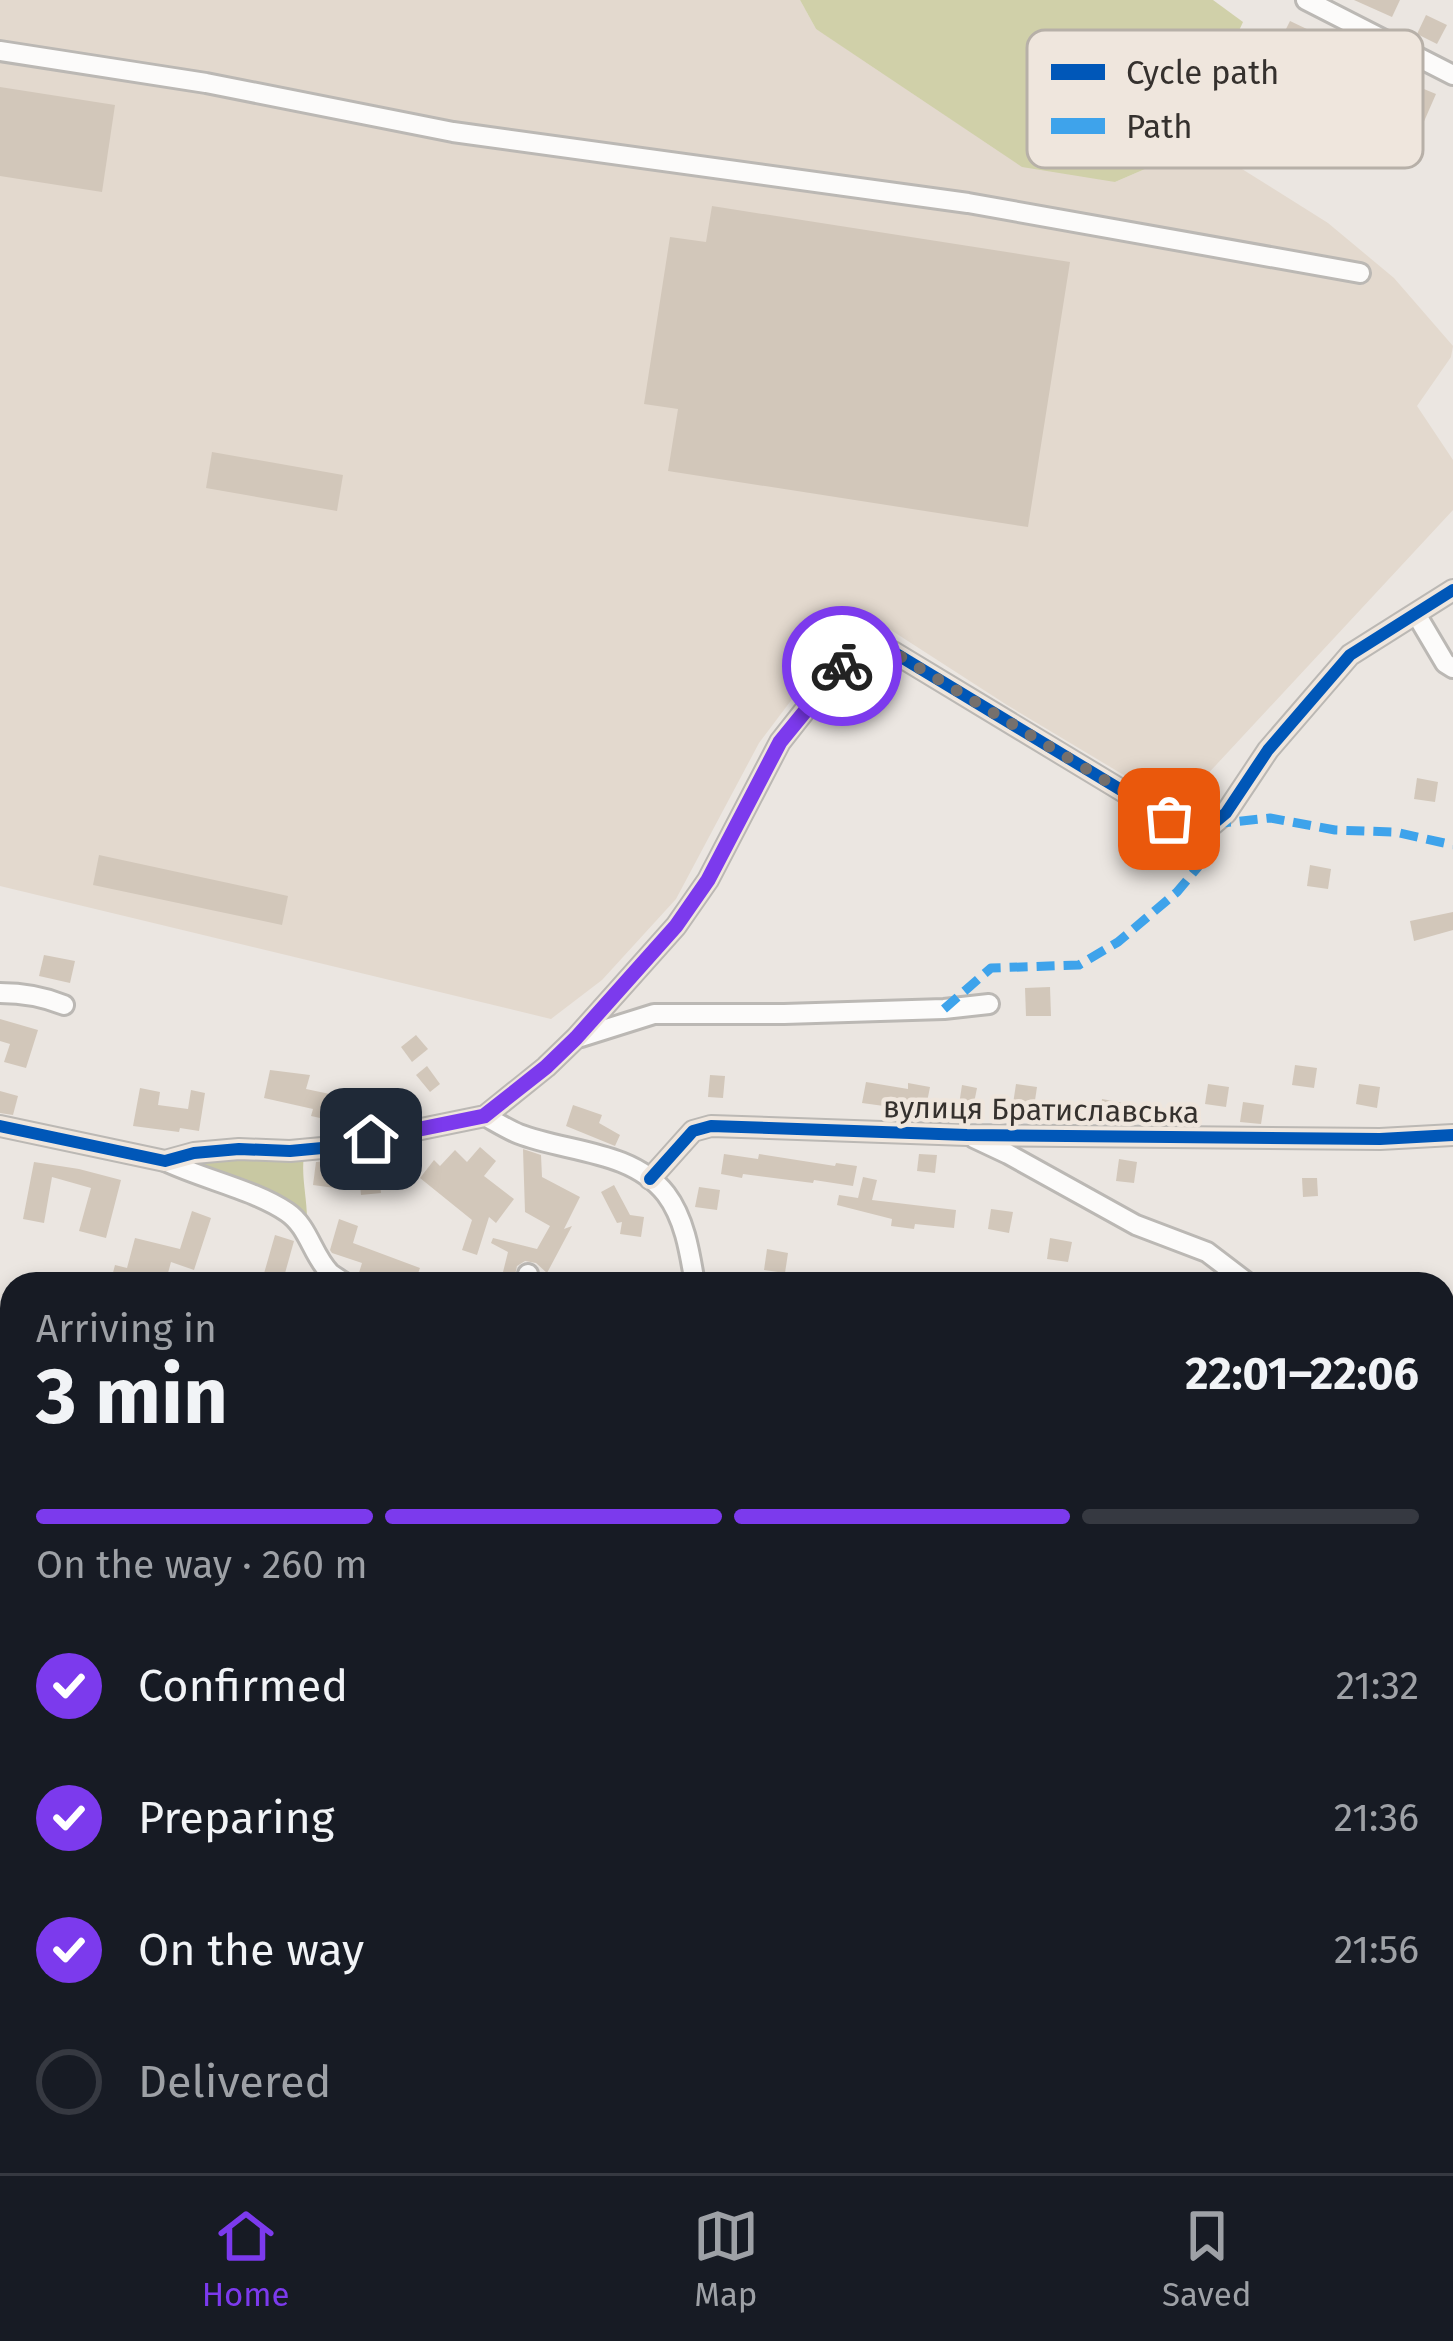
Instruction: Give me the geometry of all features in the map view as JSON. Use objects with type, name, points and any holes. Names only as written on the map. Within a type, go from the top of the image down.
[{"type":"street","points":[[1306,0],[1365,30]]},
{"type":"street","points":[[0,51],[206,83],[453,132],[968,203],[1360,274]]},
{"type":"street","points":[[1423,60],[1453,75]]},
{"type":"street","points":[[165,1161],[239,1149],[333,1147],[484,1116],[576,1038],[676,926],[708,880],[780,742],[851,657],[870,650],[893,652],[1169,819],[1213,824],[1226,813],[1268,750],[1350,655],[1453,590]]},
{"type":"street","points":[[1415,614],[1450,671]]},
{"type":"street","points":[[0,994],[19,992],[64,1005]]},
{"type":"street","points":[[576,1038],[654,1014],[898,1011],[989,1004]]},
{"type":"street","points":[[484,1116],[520,1135],[604,1156],[650,1179],[677,1213],[693,1272]]},
{"type":"street","points":[[0,1126],[165,1161],[286,1212],[302,1225],[329,1272]]},
{"type":"street","name":"вулиця Братиславська","points":[[650,1179],[700,1127],[967,1135],[1453,1136]]},
{"type":"street","points":[[967,1135],[1136,1225],[1207,1252],[1233,1272]]},
{"type":"shaded area","points":[[0,0],[800,0],[816,29],[1027,137],[1027,168],[1088,168],[1115,182],[1147,168],[1240,168],[1328,223],[1394,278],[1453,346],[1451,357],[1417,406],[1453,460],[1453,510],[1177,807],[866,614],[811,674],[759,743],[676,899],[602,980],[551,1019],[0,886]]},
{"type":"green space","points":[[800,0],[1213,0],[1243,22],[1239,30],[1027,30],[1027,168],[816,29]]},
{"type":"green space","points":[[1028,168],[1147,168],[1115,182]]},
{"type":"green space","points":[[304,1156],[307,1219],[291,1206],[196,1170],[195,1158]]},
{"type":"building","points":[[1354,0],[1400,0],[1392,17]]},
{"type":"building","points":[[1426,15],[1447,25],[1437,44],[1419,30]]},
{"type":"building","points":[[1290,21],[1309,30],[1286,30]]},
{"type":"building","points":[[0,87],[115,105],[102,192],[0,176]]},
{"type":"building","points":[[1423,89],[1436,94],[1423,124]]},
{"type":"building","points":[[712,206],[1070,262],[1028,527],[668,471],[678,409],[644,404],[670,237],[706,242]]},
{"type":"building","points":[[212,452],[343,475],[337,511],[206,488]]},
{"type":"building","points":[[1417,778],[1438,782],[1435,802],[1414,799]]},
{"type":"building","points":[[99,855],[288,896],[282,925],[93,885]]},
{"type":"building","points":[[1310,865],[1331,869],[1328,889],[1307,886]]},
{"type":"building","points":[[1453,912],[1453,930],[1414,941],[1410,921]]},
{"type":"building","points":[[44,955],[75,961],[70,983],[39,976]]},
{"type":"building","points":[[1050,987],[1051,1016],[1026,1016],[1025,988]]},
{"type":"building","points":[[0,1019],[38,1030],[26,1068],[4,1062],[10,1044],[0,1041]]},
{"type":"building","points":[[416,1035],[428,1049],[412,1062],[401,1047]]},
{"type":"building","points":[[1295,1065],[1317,1068],[1314,1088],[1292,1085]]},
{"type":"building","points":[[427,1066],[440,1084],[430,1092],[416,1075]]},
{"type":"building","points":[[270,1070],[310,1075],[306,1089],[344,1097],[338,1122],[311,1116],[313,1109],[264,1098]]},
{"type":"building","points":[[710,1075],[725,1076],[723,1098],[708,1097]]},
{"type":"building","points":[[866,1082],[908,1089],[908,1083],[930,1087],[926,1107],[885,1100],[884,1106],[862,1103]]},
{"type":"building","points":[[1016,1084],[1037,1087],[1034,1107],[1013,1104]]},
{"type":"building","points":[[1208,1084],[1229,1087],[1226,1107],[1205,1104]]},
{"type":"building","points":[[1359,1084],[1380,1087],[1377,1108],[1356,1104]]},
{"type":"building","points":[[962,1085],[977,1088],[973,1108],[959,1105]]},
{"type":"building","points":[[140,1088],[160,1092],[158,1105],[188,1109],[191,1090],[205,1093],[199,1131],[133,1126]]},
{"type":"building","points":[[0,1091],[18,1096],[13,1115],[0,1113]]},
{"type":"building","points":[[1102,1099],[1123,1103],[1120,1123],[1099,1120]]},
{"type":"building","points":[[1243,1102],[1264,1105],[1261,1124],[1240,1122]]},
{"type":"building","points":[[573,1105],[602,1115],[599,1123],[620,1135],[615,1146],[566,1126]]},
{"type":"building","points":[[480,1147],[496,1161],[484,1176],[514,1199],[496,1223],[489,1217],[477,1255],[462,1250],[472,1220],[420,1178],[434,1160],[440,1166],[455,1150],[467,1162]]},
{"type":"building","points":[[523,1149],[541,1155],[542,1177],[580,1197],[564,1229],[572,1226],[548,1272],[525,1261],[516,1272],[503,1272],[508,1252],[491,1243],[493,1238],[537,1249],[550,1226],[525,1212]]},
{"type":"building","points":[[724,1154],[857,1166],[853,1186],[743,1174],[742,1178],[721,1174]]},
{"type":"building","points":[[919,1154],[937,1155],[935,1173],[917,1171]]},
{"type":"building","points":[[1119,1159],[1137,1162],[1134,1183],[1116,1181]]},
{"type":"building","points":[[34,1162],[121,1180],[106,1238],[79,1231],[91,1188],[52,1177],[44,1223],[23,1219]]},
{"type":"building","points":[[316,1162],[338,1163],[335,1188],[313,1185]]},
{"type":"building","points":[[378,1162],[381,1193],[361,1195],[358,1164]]},
{"type":"building","points":[[863,1177],[877,1180],[872,1200],[956,1210],[954,1228],[891,1226],[892,1219],[837,1205],[839,1195],[858,1198]]},
{"type":"building","points":[[1302,1178],[1317,1178],[1318,1196],[1303,1197]]},
{"type":"building","points":[[614,1185],[630,1215],[644,1217],[641,1237],[620,1234],[622,1222],[617,1223],[601,1192]]},
{"type":"building","points":[[699,1187],[720,1190],[717,1210],[695,1207]]},
{"type":"building","points":[[991,1209],[1013,1212],[1009,1233],[988,1229]]},
{"type":"building","points":[[192,1211],[211,1218],[194,1270],[171,1262],[168,1272],[113,1272],[115,1265],[127,1268],[135,1238],[180,1249]]},
{"type":"building","points":[[339,1219],[358,1226],[353,1243],[420,1268],[418,1272],[359,1272],[362,1263],[330,1250]]},
{"type":"building","points":[[275,1235],[294,1241],[285,1272],[264,1272]]},
{"type":"building","points":[[1050,1238],[1072,1242],[1068,1262],[1047,1259]]},
{"type":"building","points":[[767,1249],[788,1253],[785,1272],[764,1270]]},
{"type":"marked path","points":[[944,1009],[991,968],[1079,965],[1118,942],[1177,892],[1198,867],[1213,824],[1270,818],[1335,830],[1395,832],[1453,845]]},
{"type":"cycle path","points":[[0,1126],[165,1161],[239,1149],[333,1147],[485,1116],[576,1038],[676,926],[708,880],[780,742],[851,657],[870,650],[893,652],[1169,819],[1213,824],[1226,813],[1268,750],[1350,655],[1453,590]]},
{"type":"cycle path","points":[[650,1179],[693,1131],[711,1126],[967,1135],[1380,1139],[1453,1135]]},
{"type":"way so far","points":[[842,666],[870,650],[893,652],[1169,819]]},
{"type":"route","points":[[371,1139],[484,1116],[576,1038],[676,926],[708,880],[780,742],[842,666]]}]
